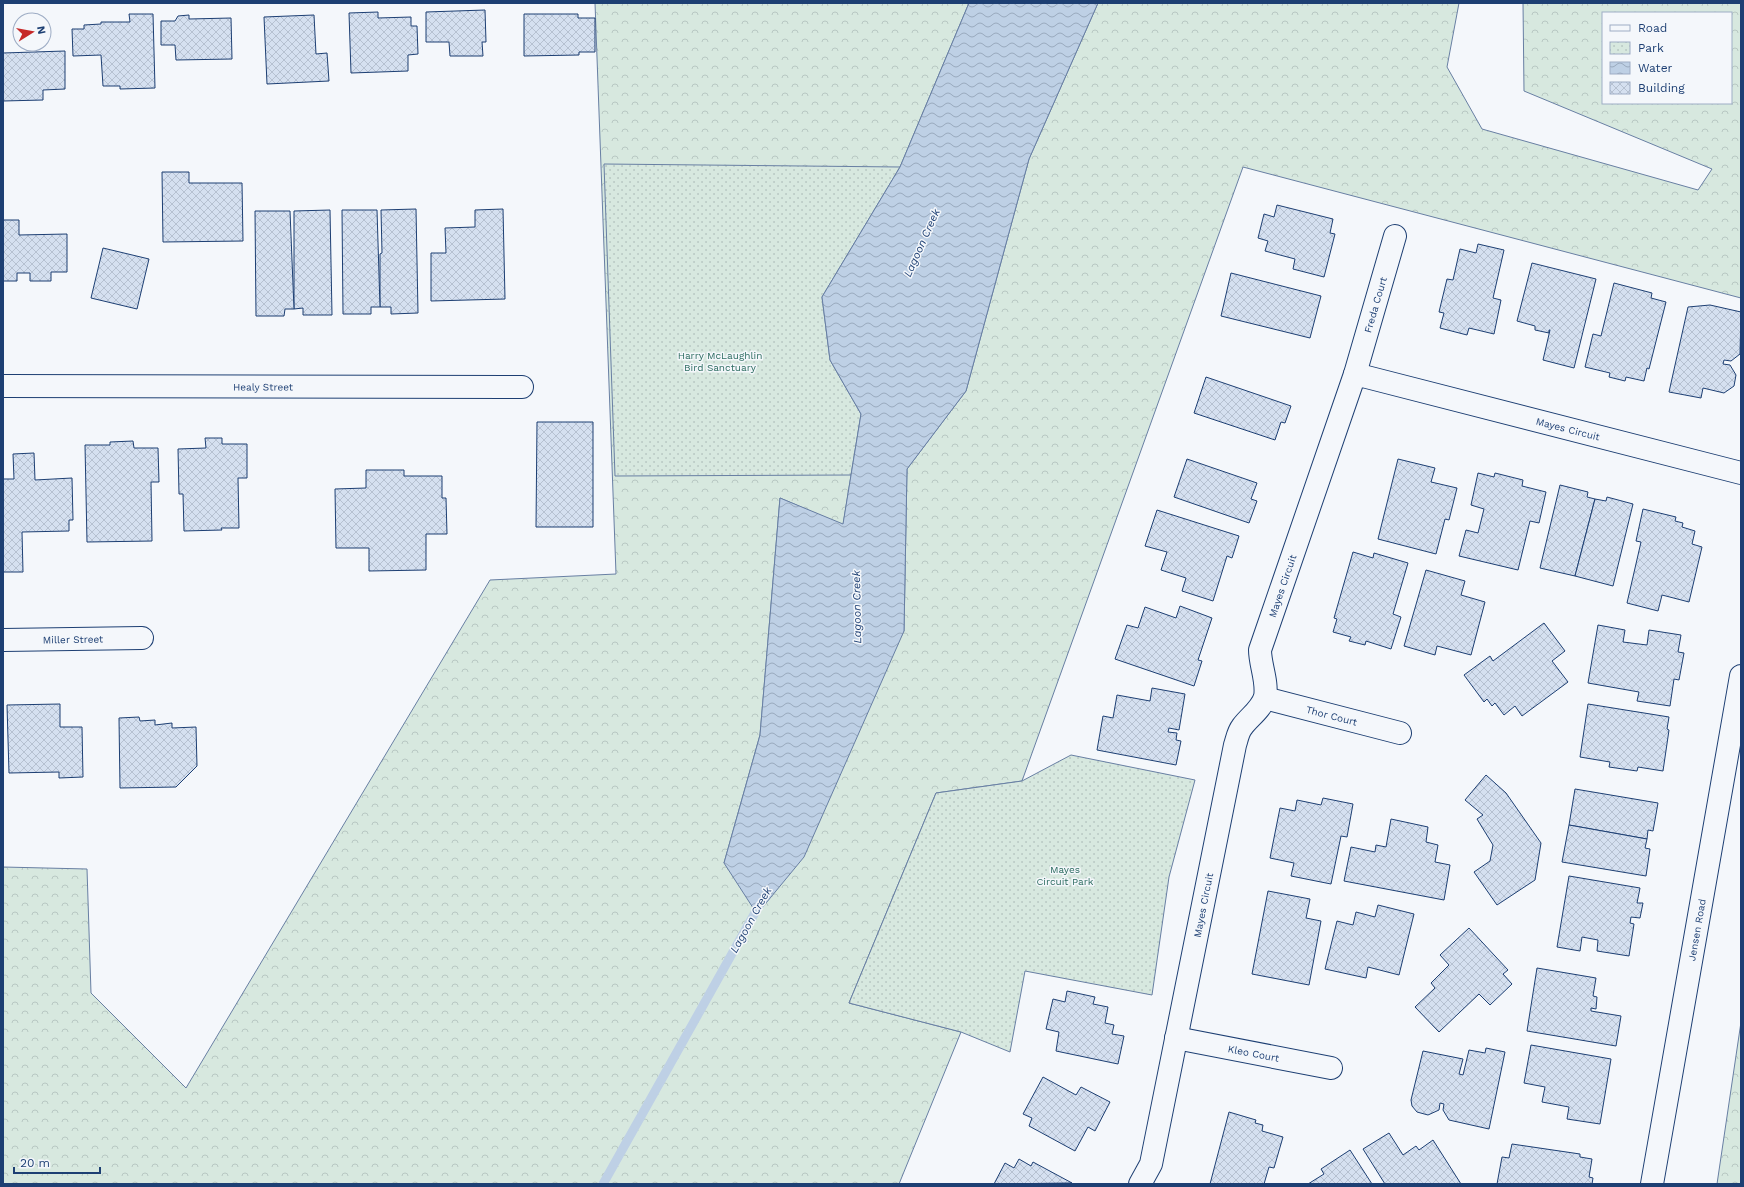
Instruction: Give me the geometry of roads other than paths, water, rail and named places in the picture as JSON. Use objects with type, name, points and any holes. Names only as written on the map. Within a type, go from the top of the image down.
[{"type":"street","name":"Freda Court","points":[[1355,374],[1395,236]]},
{"type":"street","name":"Mayes Circuit","points":[[1140,1184],[1151,1164],[1235,745],[1241,728],[1260,707],[1264,698],[1265,689],[1260,650],[1355,374],[1741,473]]},
{"type":"street","name":"Healy Street","points":[[3,386],[522,387]]},
{"type":"street","name":"Miller Street","points":[[3,640],[142,638]]},
{"type":"street","name":"Jensen Road","points":[[1652,1184],[1741,676]]},
{"type":"street","name":"Thor Court","points":[[1264,698],[1400,733]]},
{"type":"street","name":"Kleo Court","points":[[1176,1038],[1331,1068]]},
{"type":"water","points":[[969,3],[1098,3],[1029,159],[966,391],[907,469],[904,631],[804,857],[757,914],[724,863],[760,735],[780,498],[843,524],[861,414],[830,360],[822,297],[900,167]]},
{"type":"waterway","name":"Lagoon Creek","points":[[603,1184],[761,902]]},
{"type":"park label","name":"Harry McLaughlin Bird Sanctuary","points":[[720,360]]},
{"type":"park label","name":"Mayes Circuit Park","points":[[1065,874]]}]
